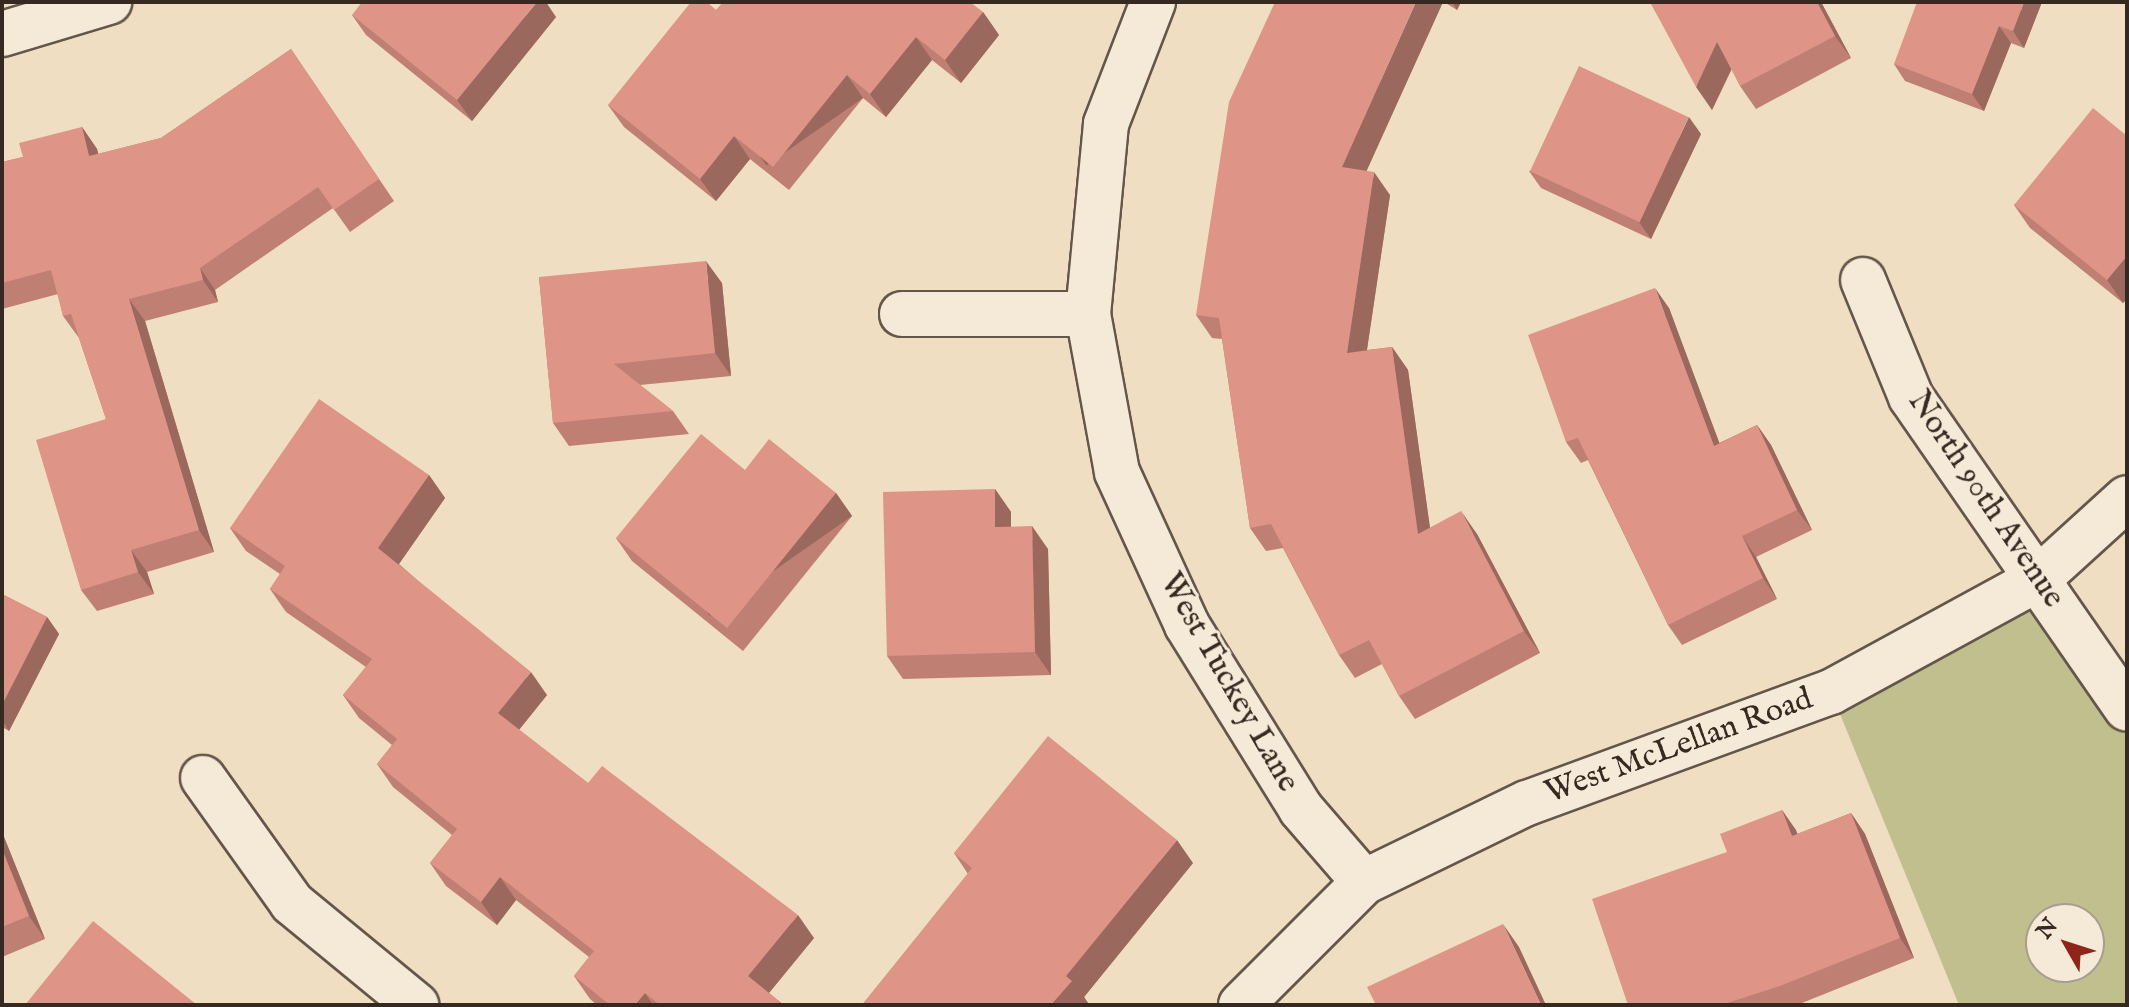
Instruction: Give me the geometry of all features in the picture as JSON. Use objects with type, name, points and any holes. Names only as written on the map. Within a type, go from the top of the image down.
[{"type":"street","points":[[2,34],[109,2]]},
{"type":"street","name":"West Tuckey Lane","points":[[1153,2],[1106,124],[1088,314],[1117,472],[1187,625],[1301,809],[1364,882]]},
{"type":"street","name":"North 90th Avenue","points":[[1863,280],[1911,397],[2127,709]]},
{"type":"street","points":[[902,314],[1088,314]]},
{"type":"street","name":"West McLellan Road","points":[[1241,1005],[1364,882],[1527,803],[1831,692],[2038,579],[2127,498]]},
{"type":"street","points":[[203,778],[292,903],[416,1005]]},
{"type":"shaded area","points":[[2038,579],[2127,709],[2127,1005],[1959,1005],[1831,692]]},
{"type":"building","points":[[362,2],[537,2],[457,100],[352,15]]},
{"type":"building","points":[[691,2],[707,2],[716,10],[723,2],[970,2],[983,12],[945,60],[916,37],[870,94],[847,75],[773,167],[734,136],[700,179],[608,105]]},
{"type":"building","points":[[1275,2],[1416,2],[1342,167],[1374,172],[1347,353],[1392,347],[1418,534],[1461,511],[1524,631],[1399,696],[1369,640],[1339,655],[1271,524],[1250,528],[1219,318],[1196,315],[1229,102]]},
{"type":"building","points":[[1650,2],[1817,2],[1835,36],[1740,86],[1717,42],[1696,87]]},
{"type":"building","points":[[1917,2],[2024,2],[2013,31],[1999,26],[1972,94],[1894,64]]},
{"type":"building","points":[[291,49],[379,179],[334,210],[318,187],[200,268],[203,280],[129,299],[199,530],[131,550],[138,572],[81,590],[36,440],[106,419],[71,314],[63,316],[51,270],[2,283],[2,162],[23,157],[19,143],[82,127],[89,156],[161,138]]},
{"type":"building","points":[[1579,66],[1689,117],[1640,222],[1530,171]]},
{"type":"building","points":[[2093,108],[2127,136],[2127,256],[2107,280],[2014,205]]},
{"type":"building","points":[[706,261],[715,353],[614,364],[673,411],[553,423],[539,277]]},
{"type":"building","points":[[1655,288],[1714,446],[1757,425],[1797,510],[1742,536],[1763,578],[1668,625],[1578,438],[1566,442],[1528,335]]},
{"type":"building","points":[[319,399],[429,475],[378,548],[531,672],[498,713],[588,783],[602,766],[798,915],[748,976],[784,1005],[660,1005],[645,993],[635,1005],[610,1005],[574,976],[594,951],[500,877],[481,902],[430,863],[457,829],[377,764],[397,739],[343,695],[372,659],[270,589],[285,566],[230,528]]},
{"type":"building","points":[[701,434],[745,470],[769,439],[836,493],[727,628],[616,538]]},
{"type":"building","points":[[995,489],[995,527],[1032,526],[1035,652],[887,656],[883,492]]},
{"type":"building","points":[[2,594],[47,617],[2,705]]},
{"type":"building","points":[[1048,736],[1177,840],[1066,976],[1072,981],[1051,1005],[862,1005],[972,868],[954,853]]},
{"type":"building","points":[[1782,810],[1792,836],[1851,813],[1900,938],[1780,986],[1721,1005],[1628,1005],[1592,899],[1727,852],[1720,834]]},
{"type":"building","points":[[2,849],[29,916],[2,927]]},
{"type":"building","points":[[93,921],[197,1005],[25,1005]]},
{"type":"building","points":[[1503,924],[1541,1005],[1376,1005],[1367,987]]}]
